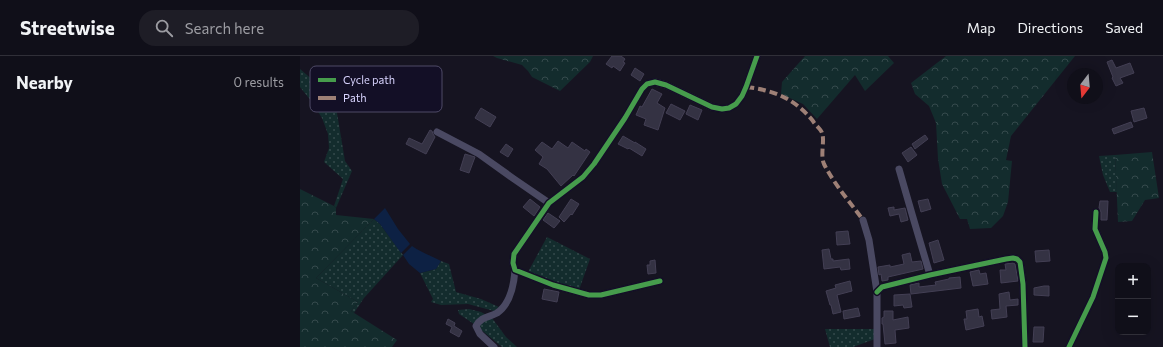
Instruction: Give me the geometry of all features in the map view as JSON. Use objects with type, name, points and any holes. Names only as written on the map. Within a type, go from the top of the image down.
[{"type":"street","points":[[494,347],[480,334],[476,326],[479,321],[497,312],[506,301],[514,282],[514,254],[549,203],[583,177],[594,164],[625,118],[642,89],[648,84],[654,82],[666,85],[712,107],[722,109],[729,108],[736,104],[742,96],[757,56]]},
{"type":"street","points":[[437,132],[479,154],[549,203]]},
{"type":"street","points":[[898,170],[930,275]]},
{"type":"street","points":[[1069,347],[1093,297],[1106,258],[1095,229],[1096,212]]},
{"type":"street","points":[[863,220],[869,240],[877,292],[877,347]]},
{"type":"street","points":[[877,292],[882,287],[930,275],[1006,259],[1017,259],[1020,262],[1023,284],[1025,347]]},
{"type":"street","points":[[515,270],[589,295],[601,295],[660,281]]},
{"type":"green space","points":[[493,56],[593,56],[590,62],[560,91],[532,77],[522,65]]},
{"type":"green space","points":[[805,56],[888,56],[894,63],[865,91],[855,75],[817,119],[803,104],[781,94],[782,82]]},
{"type":"green space","points":[[946,56],[1075,56],[1011,136],[1006,160],[1012,161],[1008,202],[1003,216],[991,228],[970,229],[967,219],[960,219],[942,184],[938,159],[936,123],[929,106],[915,94],[911,83]]},
{"type":"green space","points":[[300,69],[310,78],[310,100],[300,87]]},
{"type":"green space","points":[[318,112],[337,112],[345,161],[352,171],[336,208],[334,206],[343,179],[324,162],[329,148],[328,134]]},
{"type":"green space","points":[[1152,152],[1159,198],[1145,200],[1132,221],[1118,222],[1115,155]]},
{"type":"green space","points":[[1115,155],[1117,192],[1110,192],[1103,175],[1099,156]]},
{"type":"green space","points":[[300,189],[334,206],[336,208],[336,215],[374,219],[316,278],[358,302],[351,311],[397,340],[392,347],[300,347]]},
{"type":"green space","points":[[374,219],[380,224],[403,255],[364,298],[354,313],[351,311],[358,302],[316,278]]},
{"type":"green space","points":[[547,237],[590,259],[579,290],[555,283],[528,272]]},
{"type":"green space","points":[[441,261],[449,264],[456,292],[481,299],[499,307],[494,311],[468,304],[441,305],[431,302],[433,299],[420,273],[436,269]]},
{"type":"green space","points":[[469,309],[481,312],[492,318],[506,337],[517,347],[502,347],[459,314],[458,310]]},
{"type":"green space","points":[[825,329],[875,329],[875,339],[853,347],[830,347]]},
{"type":"water","points":[[385,208],[398,229],[410,244],[401,253],[380,224],[374,219]]},
{"type":"water","points":[[412,246],[441,261],[436,269],[420,273],[409,264],[403,255]]},
{"type":"building","points":[[612,56],[621,56],[625,59],[623,62],[625,63],[620,71],[613,66],[612,68],[606,64]]},
{"type":"building","points":[[1112,60],[1116,68],[1130,63],[1134,73],[1120,78],[1123,83],[1116,86],[1107,62]]},
{"type":"building","points":[[635,68],[644,74],[640,81],[631,75]]},
{"type":"building","points":[[652,89],[662,94],[657,103],[665,108],[658,130],[644,125],[646,119],[636,115],[640,106],[642,107]]},
{"type":"building","points":[[671,104],[685,111],[680,120],[666,113]]},
{"type":"building","points":[[690,105],[702,110],[698,120],[686,114]]},
{"type":"building","points":[[481,108],[496,117],[490,127],[475,118]]},
{"type":"building","points":[[1144,108],[1147,118],[1134,122],[1131,111]]},
{"type":"building","points":[[1131,122],[1133,127],[1114,134],[1112,129]]},
{"type":"building","points":[[430,130],[435,137],[426,154],[406,144],[409,138],[422,144]]},
{"type":"building","points":[[925,135],[928,139],[915,149],[912,144]]},
{"type":"building","points":[[623,136],[646,149],[642,156],[629,148],[628,149],[618,144]]},
{"type":"building","points":[[558,141],[568,148],[572,142],[585,151],[586,149],[590,152],[574,176],[573,175],[561,186],[547,169],[539,164],[543,157],[535,150],[542,142],[552,149]]},
{"type":"building","points":[[506,144],[513,149],[508,157],[500,152]]},
{"type":"building","points":[[911,147],[917,155],[908,162],[902,153]]},
{"type":"building","points":[[465,154],[475,157],[469,173],[460,170]]},
{"type":"building","points":[[530,199],[540,207],[534,216],[523,207]]},
{"type":"building","points":[[571,199],[579,204],[572,215],[571,214],[564,222],[559,217]]},
{"type":"building","points":[[928,199],[931,209],[921,212],[918,201]]},
{"type":"building","points":[[1100,201],[1108,201],[1107,220],[1101,220],[1101,212],[1099,208]]},
{"type":"building","points":[[894,207],[894,210],[905,208],[908,220],[901,222],[899,214],[890,216],[888,208]]},
{"type":"building","points":[[548,213],[560,221],[554,228],[543,220]]},
{"type":"building","points":[[848,231],[850,244],[837,245],[836,232]]},
{"type":"building","points":[[938,240],[944,260],[934,263],[929,243]]},
{"type":"building","points":[[829,249],[831,259],[833,259],[833,261],[849,259],[850,269],[841,270],[840,267],[824,269],[822,250]]},
{"type":"building","points":[[1049,250],[1050,261],[1036,262],[1035,251]]},
{"type":"building","points":[[910,253],[912,262],[921,261],[923,269],[888,277],[888,280],[882,281],[881,274],[879,275],[878,267],[890,265],[890,267],[904,264],[902,255]]},
{"type":"building","points":[[655,260],[656,273],[648,274],[647,265],[650,265],[650,261]]},
{"type":"building","points":[[1005,264],[1015,264],[1018,281],[1001,283],[1000,270],[1006,270]]},
{"type":"building","points":[[979,270],[980,274],[986,273],[988,284],[973,286],[970,272]]},
{"type":"building","points":[[960,277],[961,288],[911,294],[910,285],[919,283],[919,287],[936,285],[935,282]]},
{"type":"building","points":[[850,281],[852,291],[837,295],[841,312],[833,314],[826,291],[836,288],[835,285]]},
{"type":"building","points":[[1049,286],[1049,296],[1034,295],[1034,288]]},
{"type":"building","points":[[544,289],[559,292],[557,302],[542,299]]},
{"type":"building","points":[[1009,292],[1010,300],[1018,299],[1018,305],[1006,306],[1007,317],[992,319],[991,310],[1000,309],[999,294]]},
{"type":"building","points":[[910,294],[912,307],[904,308],[903,305],[894,306],[894,295]]},
{"type":"building","points":[[858,308],[860,316],[844,319],[843,311]]},
{"type":"building","points":[[978,309],[979,317],[982,316],[984,326],[966,330],[964,319],[967,319],[966,311]]},
{"type":"building","points":[[884,311],[893,311],[893,320],[908,317],[909,328],[895,330],[896,343],[885,344],[882,324]]},
{"type":"building","points":[[448,319],[455,323],[454,326],[462,331],[459,337],[450,332],[452,327],[446,324]]},
{"type":"building","points":[[1034,327],[1044,327],[1043,342],[1033,342]]},
{"type":"marked path","points":[[746,87],[775,93],[791,101],[806,113],[822,133],[822,156],[824,164],[837,186],[863,220]]},
{"type":"cycle path","points":[[660,281],[601,295],[589,295],[553,285],[515,270],[513,263],[514,254],[549,203],[583,177],[594,164],[625,118],[642,89],[647,84],[655,82],[666,85],[712,107],[722,109],[729,108],[736,104],[742,96],[757,56]]},
{"type":"cycle path","points":[[1069,347],[1093,297],[1106,258],[1095,229],[1096,212]]},
{"type":"cycle path","points":[[877,292],[882,287],[930,275],[1006,259],[1017,259],[1020,262],[1023,284],[1025,347]]}]
